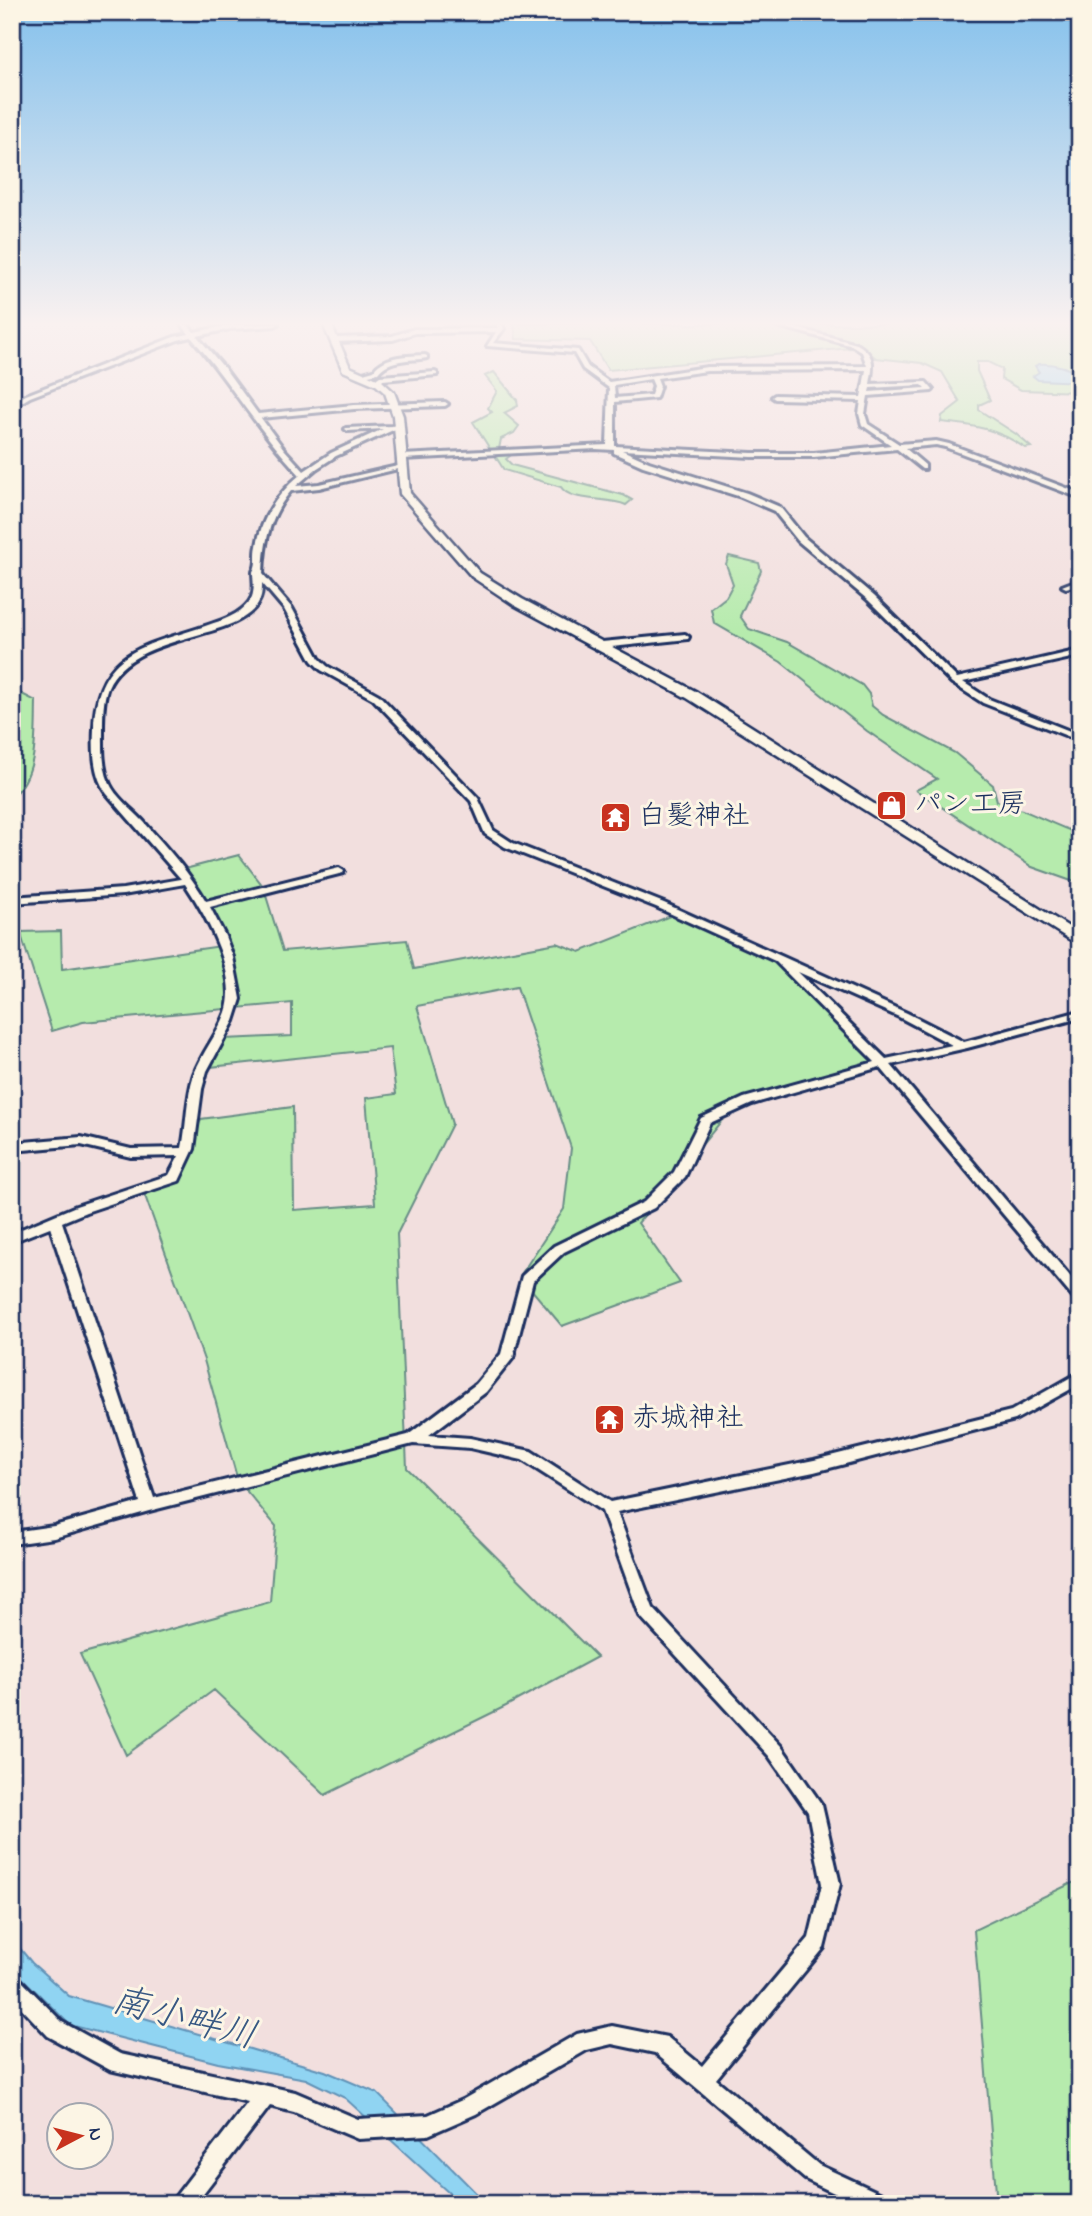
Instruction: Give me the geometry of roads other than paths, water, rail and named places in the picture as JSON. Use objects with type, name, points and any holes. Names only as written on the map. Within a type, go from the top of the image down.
[{"type":"street","points":[[265,427],[281,452],[304,475]]},
{"type":"street","points":[[348,429],[386,427]]},
{"type":"street","points":[[12,1238],[54,1219],[174,1178],[187,1152],[198,1079],[235,999],[231,966],[220,934],[203,905],[169,855],[104,783],[99,737],[103,690],[117,666],[159,643],[214,626],[241,614],[255,602],[261,541],[271,512],[289,489],[323,458],[395,427]]},
{"type":"street","points":[[396,427],[405,494],[476,575],[518,602],[692,695],[1080,942]]},
{"type":"street","points":[[613,427],[613,448]]},
{"type":"street","points":[[868,427],[906,452],[922,467]]},
{"type":"street","points":[[289,489],[330,483],[402,462],[558,447],[777,455],[947,445],[1080,496]]},
{"type":"street","points":[[613,448],[646,464],[744,495],[777,509],[802,539],[871,598],[955,681],[986,701],[1080,738]]},
{"type":"street","points":[[257,572],[288,608],[315,659],[333,674],[376,697],[474,800],[489,832],[509,845],[660,905],[903,1015],[963,1046]]},
{"type":"street","points":[[1066,586],[1080,581]]},
{"type":"street","points":[[602,645],[685,637]]},
{"type":"street","points":[[955,681],[1080,653]]},
{"type":"street","points":[[203,905],[339,871]]},
{"type":"street","points":[[12,900],[122,892],[186,881]]},
{"type":"street","points":[[779,959],[883,1063],[1080,1297]]},
{"type":"street","points":[[413,1439],[481,1388],[508,1355],[527,1279],[559,1249],[649,1205],[680,1174],[705,1121],[748,1101],[883,1063],[963,1046],[1080,1014]]},
{"type":"street","points":[[12,1147],[81,1141],[131,1153],[187,1152]]},
{"type":"street","points":[[54,1219],[149,1504]]},
{"type":"street","points":[[608,1508],[814,1466],[1015,1415],[1080,1377]]},
{"type":"street","points":[[12,1538],[54,1532],[149,1504],[413,1439],[470,1443],[526,1455],[608,1508],[646,1611],[775,1751],[816,1810],[831,1884],[817,1942],[702,2081]]},
{"type":"street","points":[[12,1984],[55,2029],[117,2063],[295,2102],[358,2129],[428,2124],[470,2107],[584,2041],[612,2035],[660,2044],[812,2172],[881,2204]]},
{"type":"street","points":[[182,2204],[266,2095]]},
{"type":"water","points":[[12,1939],[32,1963],[69,1996],[325,2071],[377,2093],[487,2204],[461,2204],[345,2098],[306,2079],[218,2063],[70,2025],[12,1968]]},
{"type":"place","name":"パン工房","points":[[891,805]]},
{"type":"place","name":"白髪神社","points":[[615,817]]},
{"type":"place","name":"赤城神社","points":[[609,1419]]},
{"type":"water label","name":"南小畔川","points":[[184,2020]]}]
